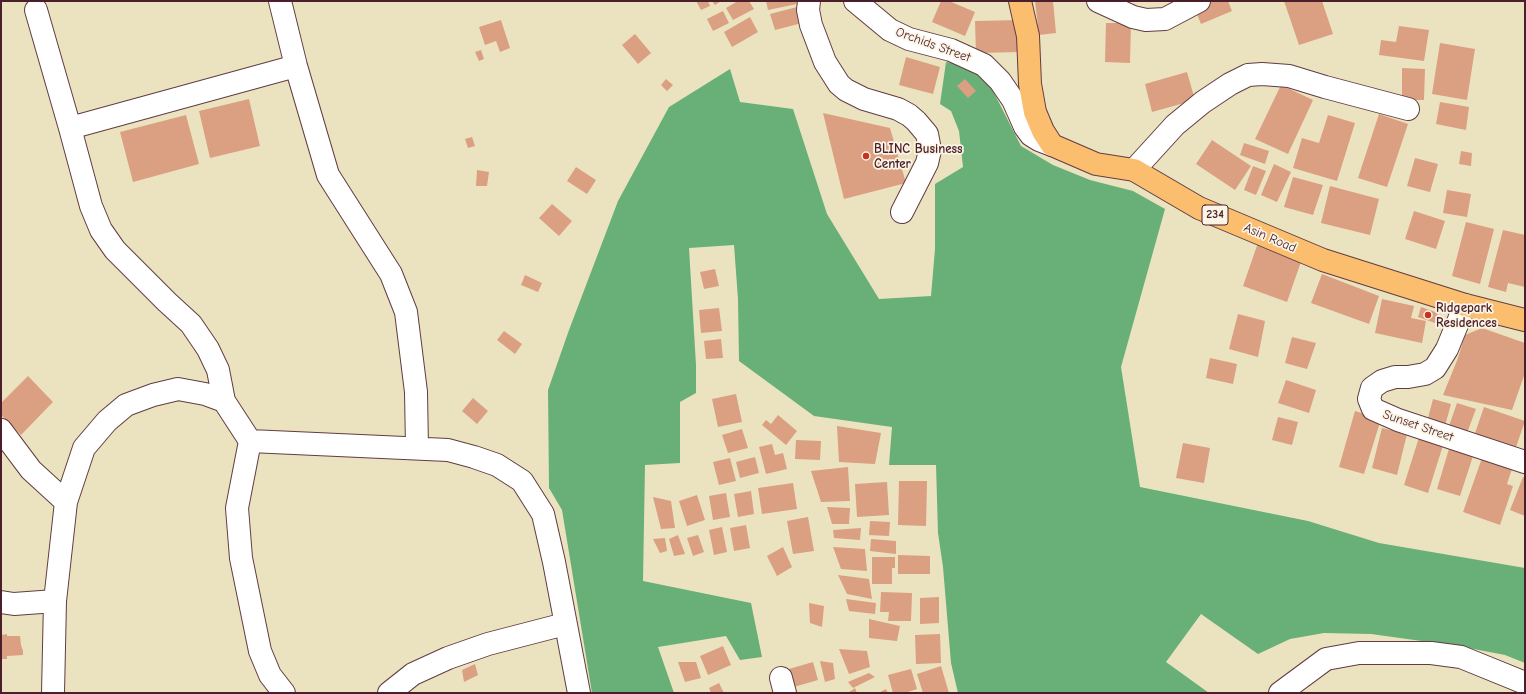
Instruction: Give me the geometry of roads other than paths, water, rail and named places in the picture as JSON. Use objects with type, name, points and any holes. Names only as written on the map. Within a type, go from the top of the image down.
[{"type":"main road","points":[[1020,1],[1028,36],[1030,84],[1035,112],[1043,131],[1052,145]]},
{"type":"main road","name":"Asin Road","points":[[1052,145],[1096,164],[1134,170],[1199,208],[1323,260],[1465,305],[1525,320]]},
{"type":"street","points":[[280,1],[296,66],[328,174],[391,274],[406,312],[416,392],[417,448]]},
{"type":"street","points":[[809,1],[808,10],[811,25],[825,62],[839,84],[846,90],[864,99],[898,109],[909,115],[927,134],[930,150],[928,162],[902,212]]},
{"type":"street","name":"Orchids Street","points":[[855,1],[890,30],[909,39],[952,50],[984,65],[1000,81],[1013,100],[1030,135],[1052,145]]},
{"type":"street","points":[[1098,1],[1133,17],[1146,20],[1164,19],[1199,1]]},
{"type":"street","points":[[36,10],[91,206],[101,230],[115,250],[191,324],[208,349],[218,370],[224,401],[250,441],[237,508],[241,558],[260,650],[270,675],[284,693]]},
{"type":"street","points":[[70,128],[296,66]]},
{"type":"street","points":[[1134,170],[1175,125],[1203,102],[1230,84],[1248,75],[1262,74],[1289,76],[1408,109]]},
{"type":"street","name":"Sunset Street","points":[[1465,305],[1447,349],[1435,368],[1425,374],[1408,377],[1395,377],[1382,381],[1372,388],[1369,399],[1373,409],[1398,420],[1525,462]]},
{"type":"street","points":[[53,693],[55,601],[66,502],[84,448],[107,421],[126,405],[153,395],[178,390],[205,394],[224,401]]},
{"type":"street","points":[[1,430],[31,470],[66,502]]},
{"type":"street","points":[[250,441],[448,450],[497,465],[522,482],[543,514],[554,562],[579,693]]},
{"type":"street","points":[[1,602],[14,604],[55,601]]},
{"type":"street","points":[[389,693],[413,674],[448,658],[488,644],[565,624]]},
{"type":"street","points":[[1280,693],[1326,659],[1359,653],[1431,653],[1461,657],[1525,683]]},
{"type":"place","name":"BLINC Business Center","points":[[866,156]]},
{"type":"place","name":"Ridgepark Residences","points":[[1428,315]]}]
